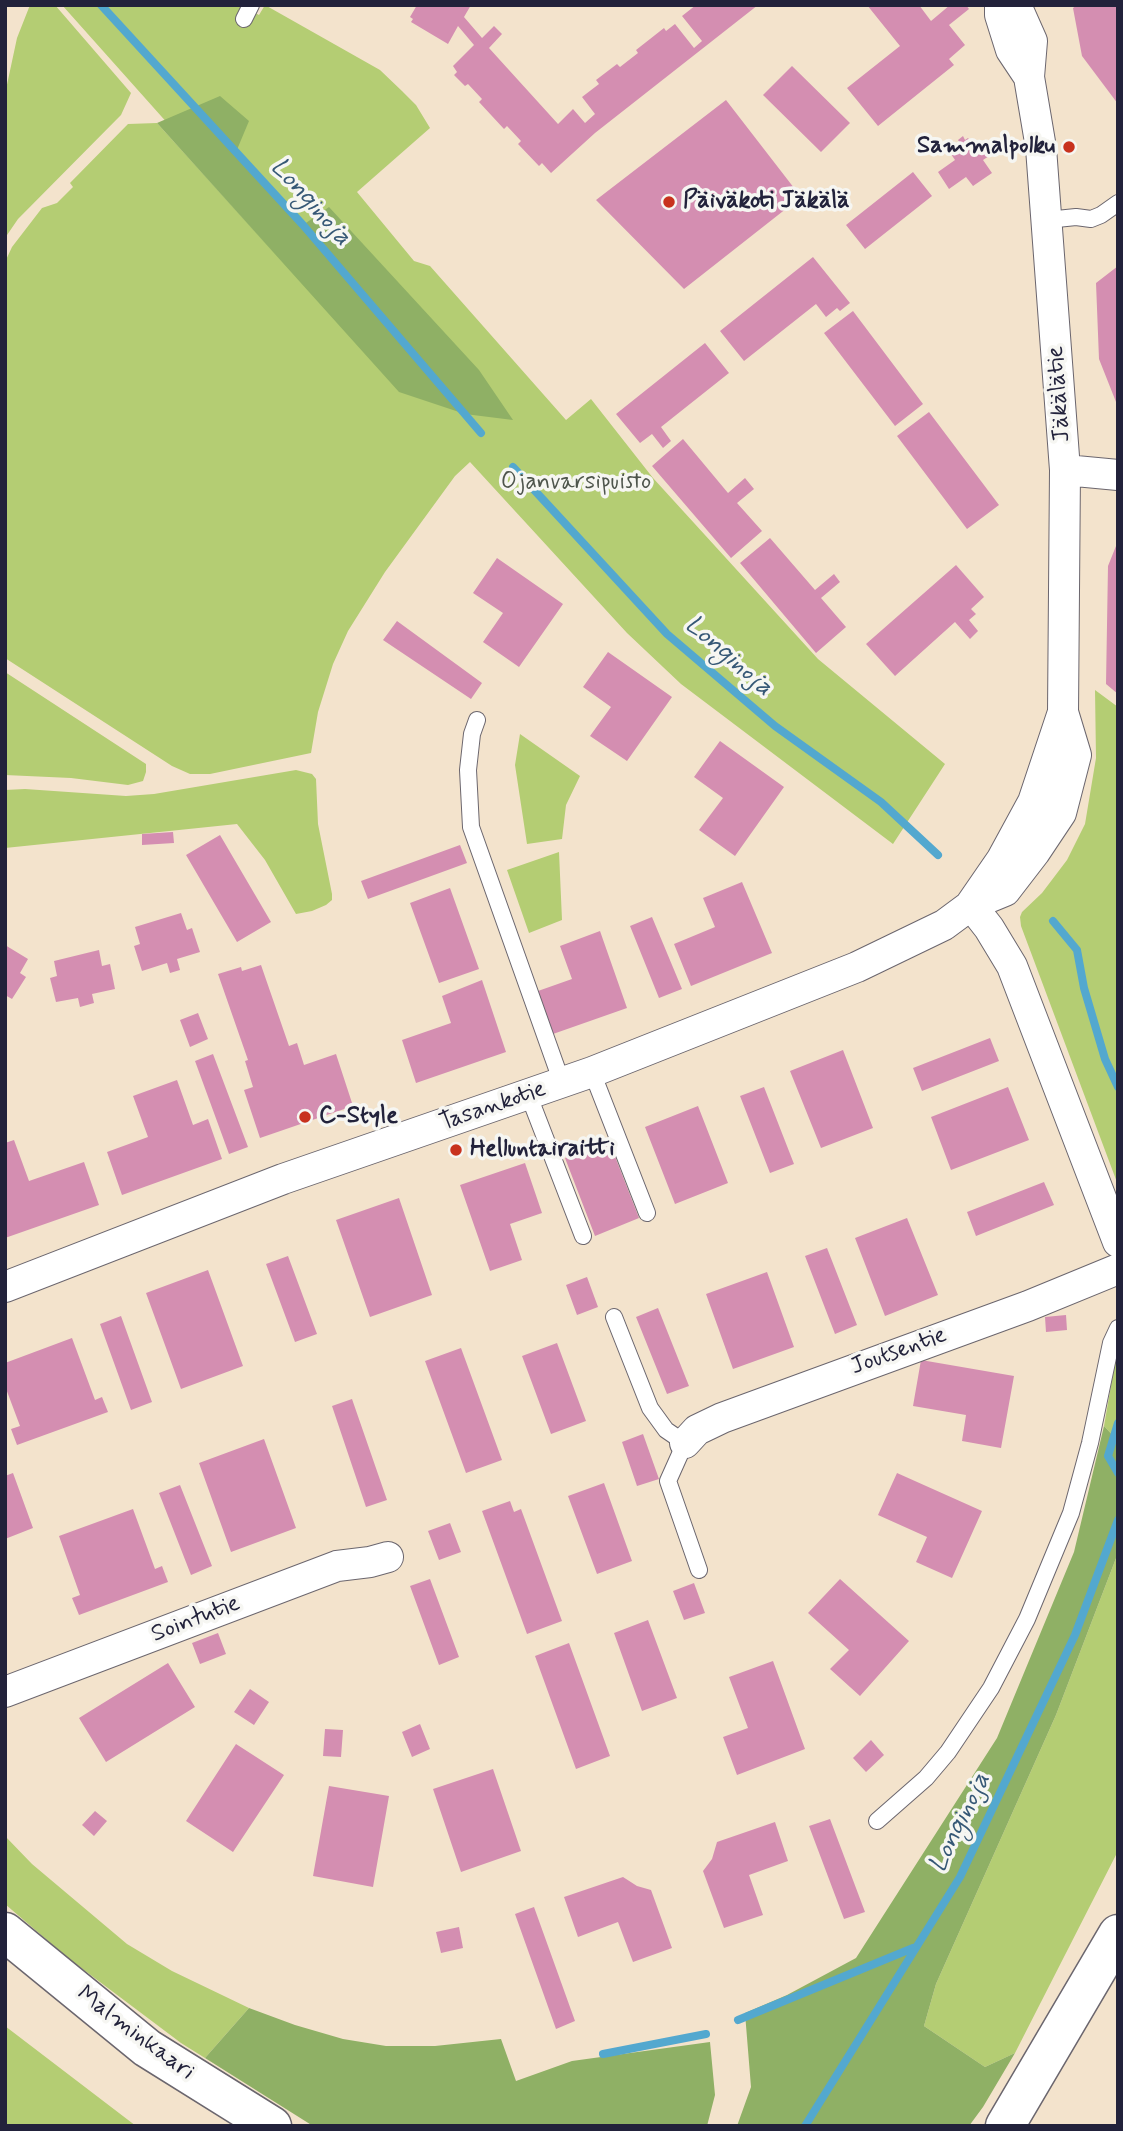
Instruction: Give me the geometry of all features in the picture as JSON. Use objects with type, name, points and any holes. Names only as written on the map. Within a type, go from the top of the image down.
[{"type":"main road","name":"Malminkaari","points":[[5,1932],[147,2048],[272,2126]]},
{"type":"main road","points":[[1005,2126],[1118,1934]]},
{"type":"street","name":"Jäkälätie","points":[[1000,5],[1000,15],[1012,50],[1029,77]]},
{"type":"street","name":"Jäkälätie","points":[[971,905],[1005,891],[1035,852],[1061,813],[1076,755],[1063,712],[1065,470],[1047,220],[1041,148],[1029,77],[1032,41],[1016,5]]},
{"type":"street","points":[[1065,470],[1118,475]]},
{"type":"street","points":[[971,905],[989,928],[1012,966],[1118,1242]]},
{"type":"street","name":"Tasankotie","points":[[5,1287],[283,1179],[592,1072],[857,967],[944,925],[971,905]]},
{"type":"street","name":"Joutsentie","points":[[685,1443],[697,1430],[722,1418],[1028,1306],[1118,1269]]},
{"type":"street","name":"Sointutie","points":[[5,1692],[337,1566],[370,1562],[388,1556]]},
{"type":"lane","points":[[1047,220],[1091,219],[1118,203]]},
{"type":"lane","points":[[477,720],[472,734],[468,770],[471,827],[562,1083]]},
{"type":"lane","points":[[592,1072],[647,1213]]},
{"type":"lane","points":[[528,1096],[583,1236]]},
{"type":"lane","points":[[614,1317],[657,1421],[685,1443],[668,1481],[699,1570]]},
{"type":"lane","points":[[877,1821],[926,1777],[955,1742],[991,1688],[1027,1619],[1071,1514],[1090,1443],[1108,1355],[1118,1328]]},
{"type":"green space","points":[[30,5],[55,5],[131,93],[121,115],[18,219],[5,238],[5,94],[17,38]]},
{"type":"green space","name":"Ojanvarsipuisto","points":[[62,5],[241,5],[259,15],[265,5],[380,70],[416,105],[430,128],[357,192],[414,261],[430,266],[566,420],[591,399],[653,478],[818,659],[945,764],[893,844],[681,684],[627,633],[470,462],[455,476],[385,572],[348,631],[333,664],[318,712],[311,753],[210,774],[190,774],[172,766],[5,658],[5,262],[12,247],[42,208],[57,203],[73,187],[70,183],[128,124],[157,123],[273,251],[409,394]]},
{"type":"green space","points":[[220,96],[249,121],[236,152],[303,225],[329,207],[479,370],[513,420],[465,414],[399,392],[157,123]]},
{"type":"green space","points":[[5,672],[146,764],[143,781],[128,785],[71,778],[5,775]]},
{"type":"green space","points":[[1095,690],[1118,707],[1118,1185],[1021,926],[1020,917],[1067,860],[1085,824],[1096,758]]},
{"type":"green space","points":[[520,734],[580,776],[566,805],[562,839],[527,844],[515,765]]},
{"type":"green space","points":[[296,770],[312,774],[316,779],[318,824],[332,894],[332,900],[312,911],[296,914],[265,860],[237,824],[5,848],[5,790],[126,796],[154,794]]},
{"type":"green space","points":[[559,852],[562,920],[529,933],[507,870]]},
{"type":"green space","points":[[1118,1352],[1118,1441],[1104,1426]]},
{"type":"green space","points":[[1104,1426],[1118,1441],[1118,1553],[1056,1715],[936,1984],[924,2026],[985,2067],[1015,2053],[969,2126],[737,2126],[751,2087],[745,2013],[787,1995],[856,1958],[997,1738],[1074,1552]]},
{"type":"green space","points":[[1118,1553],[1118,1851],[1015,2053],[985,2067],[924,2026],[936,1984],[1056,1715]]},
{"type":"green space","points":[[5,1836],[32,1864],[127,1944],[172,1971],[249,2008],[205,2058],[68,1958],[5,1904]]},
{"type":"green space","points":[[249,2008],[343,2039],[386,2046],[435,2046],[501,2039],[516,2081],[572,2061],[710,2042],[715,2095],[707,2126],[313,2126],[205,2058]]},
{"type":"green space","points":[[5,2026],[136,2126],[5,2126]]},
{"type":"building","points":[[417,5],[471,5],[464,17],[482,38],[494,26],[502,34],[489,48],[558,124],[573,109],[585,123],[595,114],[582,97],[599,84],[596,80],[617,64],[620,67],[638,53],[636,50],[664,28],[666,31],[675,24],[694,48],[702,41],[682,16],[696,5],[758,5],[595,133],[551,173],[542,163],[539,166],[518,144],[521,141],[507,126],[504,129],[479,102],[482,99],[468,84],[465,86],[454,75],[457,72],[453,66],[474,45],[458,26],[448,44],[411,22],[413,19],[410,17]]},
{"type":"building","points":[[867,5],[919,5],[931,21],[950,5],[966,5],[969,9],[949,25],[965,45],[949,59],[954,65],[878,126],[847,88],[900,46]]},
{"type":"building","points":[[1077,5],[1118,5],[1118,104],[1082,56],[1073,8]]},
{"type":"building","points":[[792,66],[850,123],[821,152],[763,95]]},
{"type":"building","points":[[726,100],[801,197],[684,289],[596,200]]},
{"type":"building","points":[[963,136],[965,140],[968,138],[977,150],[983,146],[989,156],[983,160],[992,173],[973,186],[966,177],[949,189],[938,172],[955,160],[949,151],[960,143],[958,140]]},
{"type":"building","points":[[913,172],[932,196],[865,249],[846,225]]},
{"type":"building","points":[[813,257],[850,303],[840,311],[837,308],[826,317],[816,304],[744,361],[720,331]]},
{"type":"building","points":[[1118,266],[1118,407],[1099,359],[1096,283]]},
{"type":"building","points":[[853,311],[923,404],[895,426],[824,333]]},
{"type":"building","points":[[705,343],[729,373],[661,427],[671,441],[663,448],[652,434],[640,443],[616,414]]},
{"type":"building","points":[[929,412],[999,505],[967,529],[897,436]]},
{"type":"building","points":[[683,439],[728,493],[745,478],[754,489],[737,503],[762,531],[731,558],[652,466]]},
{"type":"building","points":[[770,538],[815,590],[834,574],[840,582],[821,598],[846,627],[816,653],[740,563]]},
{"type":"building","points":[[1118,541],[1118,694],[1106,684],[1108,566]]},
{"type":"building","points":[[497,558],[563,604],[519,667],[483,642],[503,613],[473,593]]},
{"type":"building","points":[[956,565],[984,597],[971,609],[976,614],[969,620],[978,631],[970,639],[955,622],[895,676],[866,644]]},
{"type":"building","points":[[397,621],[482,683],[471,699],[383,640]]},
{"type":"building","points":[[608,652],[672,697],[627,761],[590,736],[611,707],[583,687]]},
{"type":"building","points":[[720,741],[784,787],[735,856],[699,830],[723,798],[694,777]]},
{"type":"building","points":[[173,832],[174,843],[142,845],[142,834]]},
{"type":"building","points":[[220,835],[271,922],[237,942],[186,855]]},
{"type":"building","points":[[460,845],[467,863],[368,899],[361,881]]},
{"type":"building","points":[[742,882],[772,953],[691,986],[674,944],[715,927],[703,898]]},
{"type":"building","points":[[450,888],[479,969],[439,983],[410,903]]},
{"type":"building","points":[[181,913],[187,930],[192,928],[200,952],[177,959],[180,970],[170,973],[167,963],[142,971],[134,946],[140,944],[135,927]]},
{"type":"building","points":[[652,917],[682,989],[659,998],[630,926]]},
{"type":"building","points":[[600,931],[627,1008],[553,1034],[538,991],[572,979],[560,946]]},
{"type":"building","points":[[5,945],[28,959],[20,973],[26,977],[12,999],[5,995]]},
{"type":"building","points":[[99,950],[102,966],[110,964],[115,989],[92,994],[94,1003],[80,1007],[78,998],[56,1002],[50,978],[57,976],[54,961]]},
{"type":"building","points":[[261,965],[289,1046],[297,1043],[304,1065],[336,1054],[353,1106],[260,1138],[244,1090],[253,1087],[245,1061],[248,1060],[218,974],[241,967],[242,971]]},
{"type":"building","points":[[482,980],[506,1052],[416,1083],[402,1040],[451,1023],[442,996]]},
{"type":"building","points":[[198,1013],[208,1039],[190,1047],[180,1020]]},
{"type":"building","points":[[990,1038],[999,1061],[922,1091],[913,1068]]},
{"type":"building","points":[[843,1050],[873,1128],[821,1148],[790,1071]]},
{"type":"building","points":[[213,1054],[248,1147],[229,1154],[195,1061]]},
{"type":"building","points":[[177,1080],[193,1125],[208,1119],[222,1159],[122,1195],[107,1152],[148,1137],[133,1096]]},
{"type":"building","points":[[764,1087],[794,1164],[770,1173],[740,1096]]},
{"type":"building","points":[[1008,1087],[1029,1140],[951,1170],[931,1117]]},
{"type":"building","points":[[698,1106],[728,1183],[675,1204],[645,1127]]},
{"type":"building","points":[[14,1140],[29,1181],[84,1162],[99,1205],[5,1238],[5,1143]]},
{"type":"building","points":[[609,1141],[639,1218],[595,1236],[565,1158]]},
{"type":"building","points":[[525,1163],[542,1213],[510,1224],[522,1260],[490,1271],[460,1185]]},
{"type":"building","points":[[1044,1182],[1054,1205],[976,1236],[967,1212]]},
{"type":"building","points":[[399,1198],[432,1295],[370,1317],[336,1220]]},
{"type":"building","points":[[907,1218],[938,1295],[885,1316],[855,1238]]},
{"type":"building","points":[[827,1248],[857,1325],[835,1334],[805,1256]]},
{"type":"building","points":[[288,1256],[317,1334],[295,1342],[266,1264]]},
{"type":"building","points":[[208,1270],[243,1366],[181,1389],[146,1293]]},
{"type":"building","points":[[767,1272],[794,1347],[733,1369],[706,1294]]},
{"type":"building","points":[[587,1277],[598,1307],[577,1315],[566,1285]]},
{"type":"building","points":[[658,1308],[689,1386],[667,1394],[636,1317]]},
{"type":"building","points":[[1066,1315],[1067,1330],[1046,1332],[1045,1317]]},
{"type":"building","points":[[121,1316],[152,1402],[131,1410],[100,1324]]},
{"type":"building","points":[[72,1338],[95,1400],[102,1397],[108,1412],[17,1445],[11,1429],[20,1426],[5,1386],[5,1363]]},
{"type":"building","points":[[557,1343],[586,1421],[551,1434],[522,1356]]},
{"type":"building","points":[[461,1348],[502,1460],[466,1473],[425,1361]]},
{"type":"building","points":[[921,1360],[1014,1376],[1001,1448],[962,1441],[966,1415],[913,1406]]},
{"type":"building","points":[[352,1399],[387,1500],[366,1507],[332,1406]]},
{"type":"building","points":[[643,1434],[659,1479],[637,1486],[622,1442]]},
{"type":"building","points":[[264,1439],[296,1528],[231,1552],[199,1463]]},
{"type":"building","points":[[13,1473],[33,1528],[5,1539],[5,1476]]},
{"type":"building","points":[[897,1473],[982,1511],[952,1578],[916,1562],[927,1537],[878,1515]]},
{"type":"building","points":[[604,1483],[632,1561],[597,1574],[568,1496]]},
{"type":"building","points":[[180,1485],[212,1566],[191,1575],[159,1493]]},
{"type":"building","points":[[510,1501],[514,1512],[521,1509],[562,1621],[527,1634],[482,1511]]},
{"type":"building","points":[[133,1509],[155,1569],[162,1566],[168,1582],[79,1615],[72,1598],[80,1595],[59,1536]]},
{"type":"building","points":[[450,1523],[461,1552],[439,1560],[428,1531]]},
{"type":"building","points":[[430,1579],[459,1657],[439,1665],[410,1586]]},
{"type":"building","points":[[840,1579],[909,1641],[860,1696],[830,1669],[849,1650],[808,1613]]},
{"type":"building","points":[[694,1583],[705,1613],[684,1620],[673,1591]]},
{"type":"building","points":[[648,1620],[677,1698],[642,1711],[614,1633]]},
{"type":"building","points":[[218,1633],[226,1654],[200,1664],[192,1643]]},
{"type":"building","points":[[569,1643],[610,1756],[576,1769],[535,1656]]},
{"type":"building","points":[[773,1661],[805,1749],[737,1775],[723,1737],[748,1728],[729,1677]]},
{"type":"building","points":[[168,1663],[195,1707],[106,1762],[79,1718]]},
{"type":"building","points":[[250,1689],[269,1702],[254,1725],[234,1712]]},
{"type":"building","points":[[420,1724],[430,1749],[412,1757],[402,1732]]},
{"type":"building","points":[[325,1729],[343,1730],[341,1757],[323,1756]]},
{"type":"building","points":[[871,1740],[884,1755],[866,1772],[853,1758]]},
{"type":"building","points":[[236,1744],[284,1775],[233,1852],[186,1821]]},
{"type":"building","points":[[493,1769],[521,1851],[461,1872],[433,1789]]},
{"type":"building","points":[[329,1786],[389,1796],[373,1887],[313,1876]]},
{"type":"building","points":[[95,1811],[107,1821],[94,1836],[82,1825]]},
{"type":"building","points":[[830,1819],[865,1912],[844,1919],[809,1826]]},
{"type":"building","points":[[775,1822],[788,1861],[749,1875],[763,1915],[724,1928],[703,1871],[712,1859],[717,1842]]},
{"type":"building","points":[[623,1877],[637,1886],[651,1890],[672,1948],[633,1962],[618,1922],[578,1937],[564,1897]]},
{"type":"building","points":[[534,1907],[575,2021],[556,2029],[515,1914]]},
{"type":"building","points":[[459,1927],[463,1948],[441,1953],[436,1932]]},
{"type":"waterway","name":"Longinoja","points":[[101,5],[303,225],[481,433]]},
{"type":"waterway","name":"Longinoja","points":[[513,467],[667,634],[775,726],[881,802],[938,855]]},
{"type":"waterway","name":"Longinoja","points":[[1053,921],[1077,950],[1084,988],[1105,1059],[1118,1087]]},
{"type":"waterway","name":"Longinoja","points":[[1118,1423],[1108,1456],[1118,1473]]},
{"type":"waterway","name":"Longinoja","points":[[805,2126],[960,1877],[1075,1635],[1118,1520]]},
{"type":"waterway","points":[[738,2020],[913,1948]]},
{"type":"waterway","points":[[603,2054],[706,2034]]},
{"type":"place","name":"Sammalpolku","points":[[1069,147]]},
{"type":"place","name":"Päiväkoti Jäkälä","points":[[669,202]]},
{"type":"place","name":"C-Style","points":[[305,1117]]},
{"type":"place","name":"Helluntairaitti","points":[[456,1150]]}]
